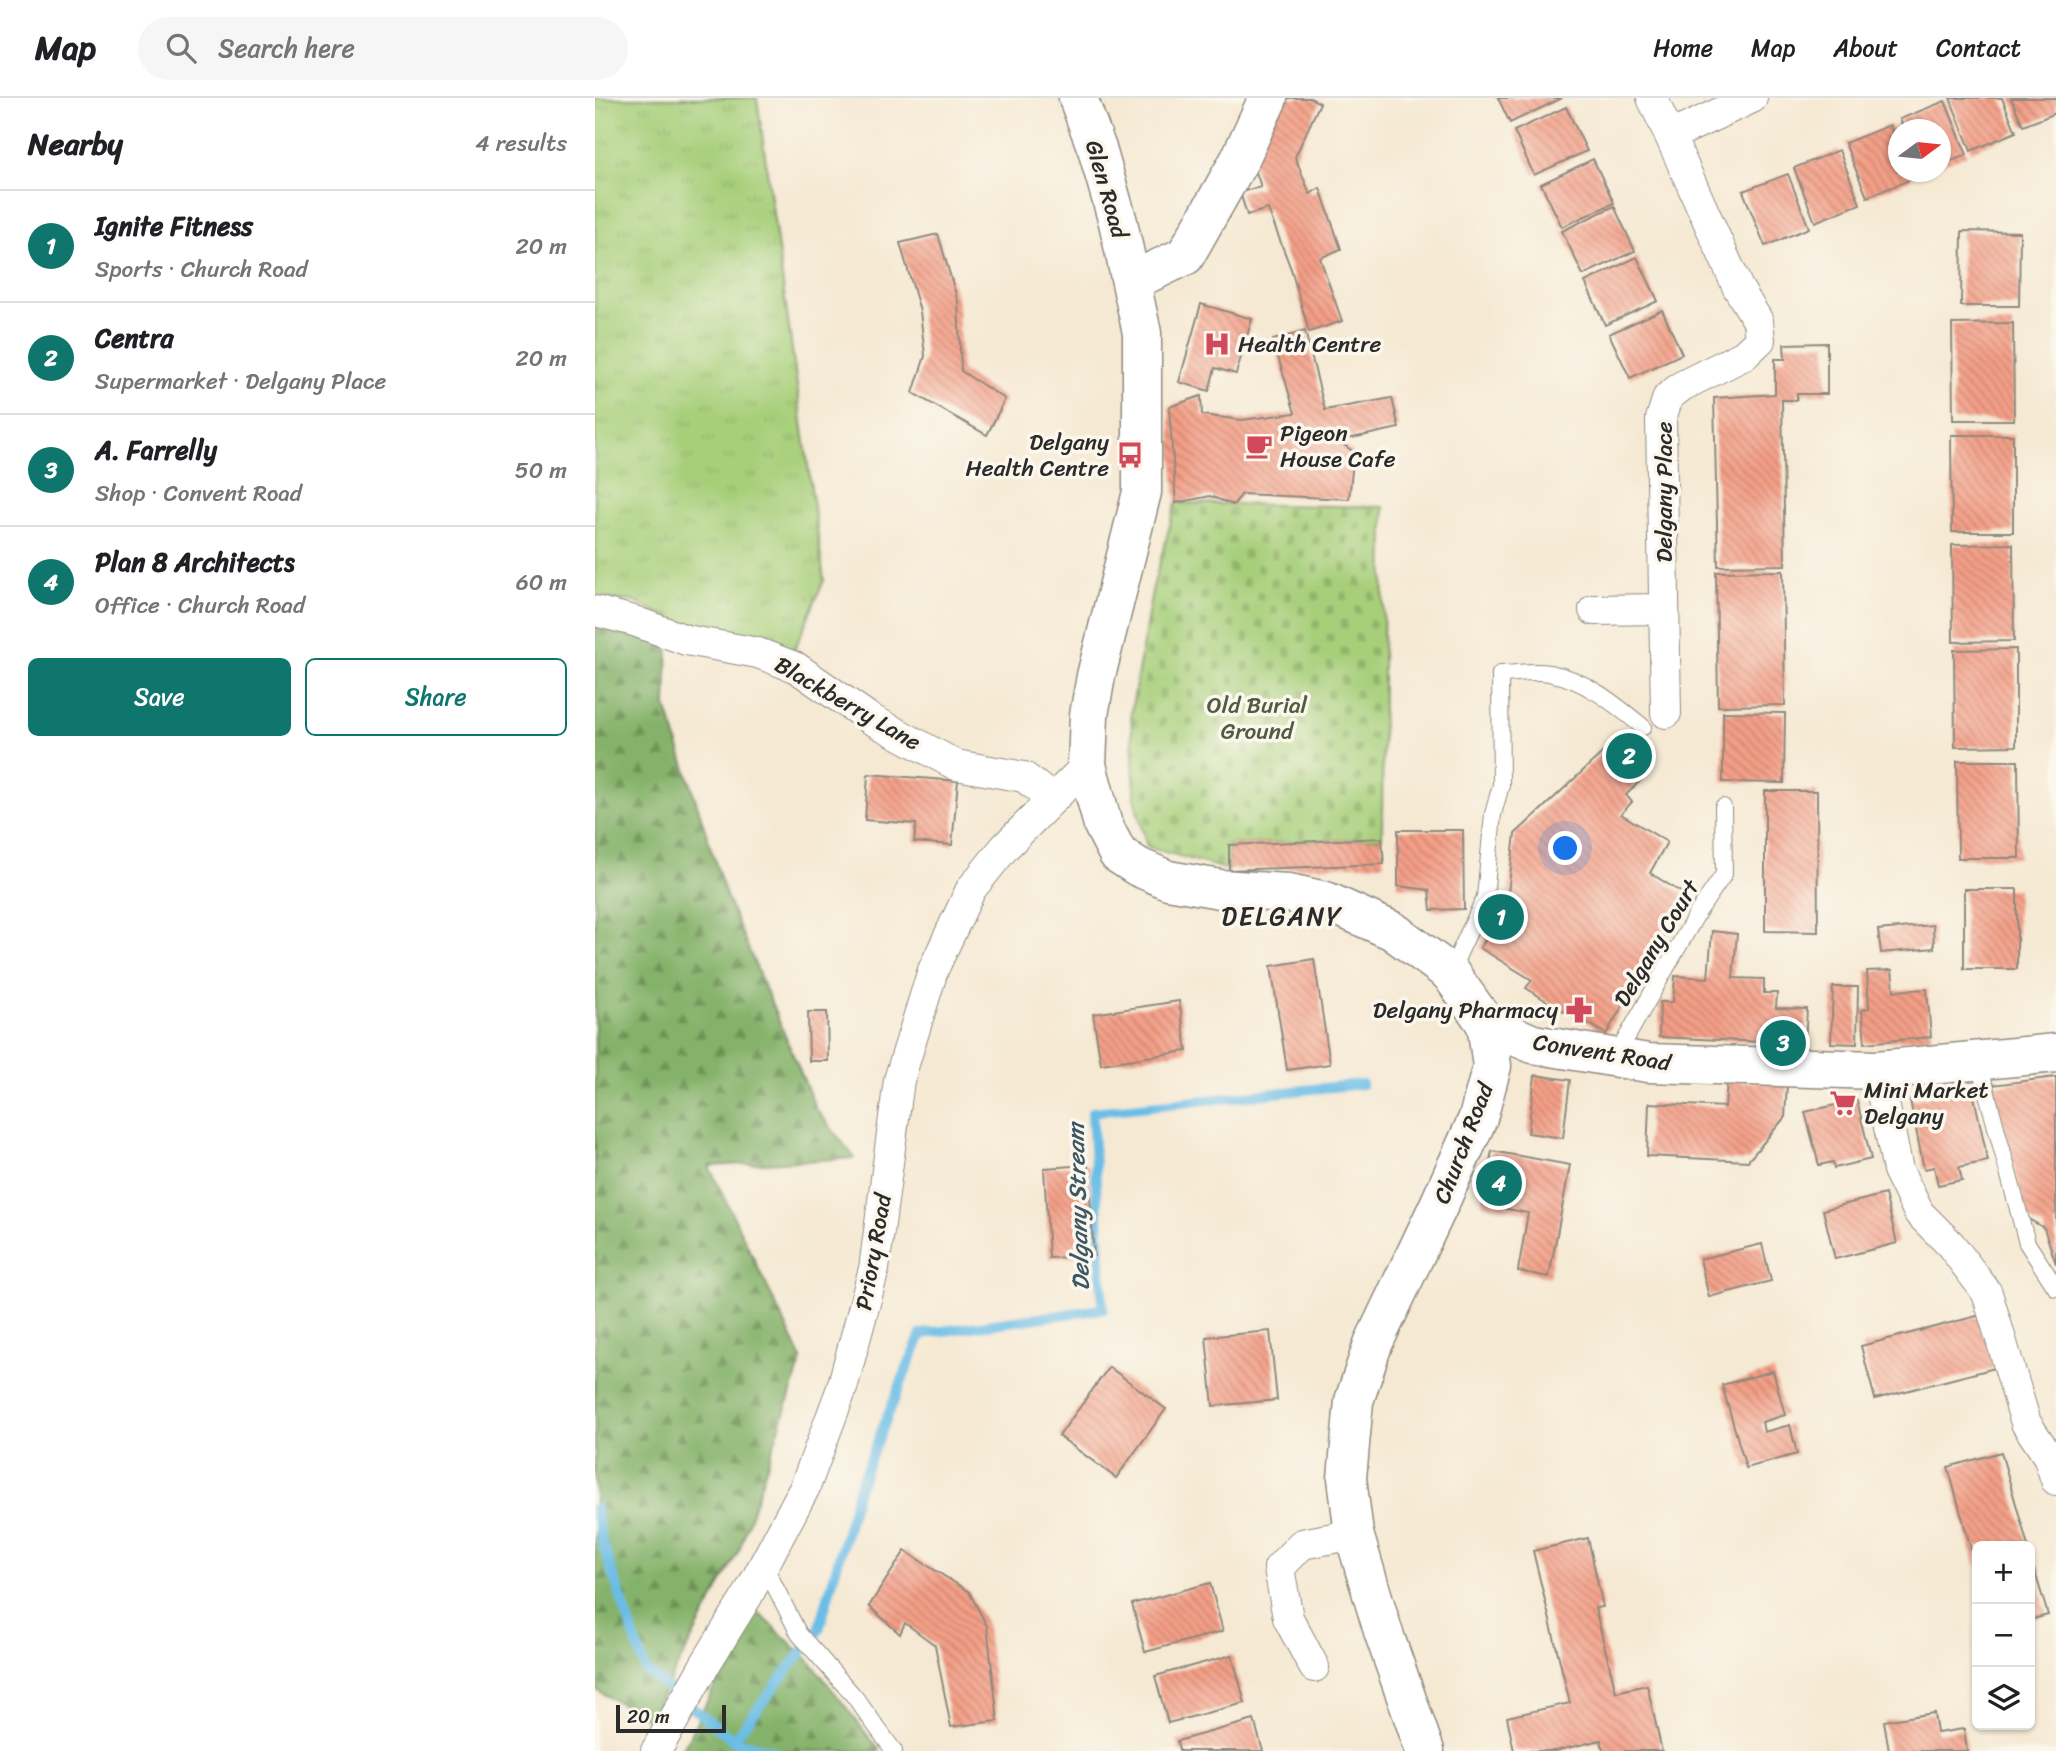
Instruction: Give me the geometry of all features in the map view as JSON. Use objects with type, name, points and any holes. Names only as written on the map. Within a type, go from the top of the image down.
[{"type":"main road","name":"Glen Road","points":[[1078,98],[1097,149],[1132,281],[1142,332],[1142,492],[1096,676],[1089,715],[1087,765]]},
{"type":"main road","points":[[1132,281],[1185,256],[1240,159],[1268,98]]},
{"type":"main road","name":"Church Road","points":[[1087,765],[1103,825],[1118,854],[1138,867],[1168,880],[1194,885],[1289,893],[1326,901],[1393,931],[1450,973],[1486,1024],[1492,1066],[1478,1118],[1373,1344],[1354,1401],[1347,1478],[1354,1534],[1383,1632],[1425,1751]]},
{"type":"main road","name":"Convent Road","points":[[1486,1024],[1534,1044],[1648,1063],[1877,1070],[2056,1053]]},
{"type":"street","points":[[1651,98],[1670,136],[1752,98]]},
{"type":"street","name":"Delgany Place","points":[[1654,720],[1664,609],[1661,419],[1668,397],[1682,386],[1744,355],[1760,340],[1758,321],[1738,288],[1670,136]]},
{"type":"street","points":[[1594,610],[1664,609]]},
{"type":"street","name":"Blackberry Lane","points":[[595,611],[634,621],[685,640],[758,653],[797,668],[869,718],[956,765],[1024,777],[1053,799]]},
{"type":"street","name":"Priory Road","points":[[659,1744],[748,1595],[805,1487],[842,1388],[874,1269],[899,1080],[933,970],[971,889],[1005,847],[1087,765]]},
{"type":"street","points":[[1877,1070],[1898,1170],[1919,1213],[1951,1245],[1987,1293],[2026,1423],[2048,1456],[2056,1480]]},
{"type":"street","points":[[1314,1667],[1288,1618],[1279,1568],[1302,1544],[1354,1534]]},
{"type":"lane","points":[[1450,973],[1485,897],[1493,814],[1501,785],[1500,674],[1548,673],[1570,680],[1654,720]]},
{"type":"lane","name":"Delgany Court","points":[[1615,1058],[1698,912],[1724,874],[1723,807]]},
{"type":"lane","points":[[1978,1060],[2027,1243],[2056,1288]]},
{"type":"lane","points":[[764,1565],[799,1634],[854,1696],[894,1751]]},
{"type":"green space","points":[[595,98],[757,98],[824,580],[793,653],[673,620],[633,601],[595,599]]},
{"type":"green space","name":"Old Burial Ground","points":[[1176,503],[1384,507],[1382,838],[1229,845],[1229,870],[1147,847],[1135,801],[1131,713],[1152,591]]},
{"type":"green space","points":[[595,620],[668,646],[666,706],[726,896],[816,1109],[855,1158],[709,1166],[802,1359],[740,1548],[649,1720],[595,1689]]},
{"type":"green space","points":[[754,1608],[813,1665],[880,1751],[682,1751]]},
{"type":"building","points":[[1282,98],[1310,98],[1320,103],[1295,157],[1310,194],[1320,188],[1341,249],[1320,258],[1342,321],[1309,332],[1291,269],[1268,209],[1247,215],[1240,192],[1261,187],[1252,160]]},
{"type":"building","points":[[1498,98],[1562,98],[1510,123]]},
{"type":"building","points":[[1950,98],[2002,98],[2016,132],[1971,151]]},
{"type":"building","points":[[2011,98],[2056,98],[2056,113],[2023,126]]},
{"type":"building","points":[[1945,101],[1967,155],[1951,161],[1951,119],[1900,119]]},
{"type":"building","points":[[1566,107],[1587,151],[1534,175],[1514,131]]},
{"type":"building","points":[[1888,126],[1888,182],[1904,182],[1867,197],[1845,143]]},
{"type":"building","points":[[1839,150],[1860,204],[1815,222],[1794,168]]},
{"type":"building","points":[[1593,159],[1614,203],[1562,227],[1541,184]]},
{"type":"building","points":[[1788,174],[1809,228],[1765,246],[1743,191]]},
{"type":"building","points":[[1614,206],[1635,251],[1583,275],[1562,231]]},
{"type":"building","points":[[1962,231],[2020,232],[2019,306],[1961,306]]},
{"type":"building","points":[[938,234],[958,302],[961,371],[1005,399],[987,435],[913,393],[925,356],[920,311],[900,243]]},
{"type":"building","points":[[1637,257],[1658,301],[1605,325],[1585,282]]},
{"type":"building","name":"Health Centre","points":[[1201,304],[1252,319],[1236,374],[1215,368],[1209,391],[1179,382]]},
{"type":"building","points":[[1662,310],[1682,354],[1630,378],[1609,334]]},
{"type":"building","points":[[2013,323],[2014,420],[1953,420],[1952,324]]},
{"type":"building","name":"Pigeon House Cafe","points":[[1305,331],[1325,410],[1392,398],[1399,428],[1338,441],[1354,452],[1349,499],[1242,494],[1233,505],[1210,496],[1176,503],[1169,407],[1201,396],[1202,415],[1242,420],[1295,413],[1273,340]]},
{"type":"building","points":[[1827,343],[1827,394],[1797,394],[1797,400],[1782,400],[1785,565],[1718,566],[1714,398],[1775,394],[1775,359],[1785,359],[1784,344]]},
{"type":"building","points":[[1951,435],[2013,435],[2013,532],[1952,532]]},
{"type":"building","points":[[2013,544],[2014,641],[1953,642],[1952,545]]},
{"type":"building","points":[[1783,571],[1785,705],[1718,706],[1716,572]]},
{"type":"building","points":[[2016,649],[2016,746],[1955,747],[1954,650]]},
{"type":"building","points":[[1723,712],[1785,713],[1784,783],[1723,782]]},
{"type":"building","points":[[1615,741],[1646,775],[1626,795],[1632,802],[1621,814],[1667,842],[1650,873],[1687,896],[1606,1034],[1526,988],[1532,980],[1480,948],[1506,910],[1515,834]]},
{"type":"building","points":[[1957,761],[2018,761],[2019,858],[1958,858]]},
{"type":"building","points":[[868,774],[958,781],[952,845],[914,842],[916,824],[865,820]]},
{"type":"building","points":[[1765,791],[1817,791],[1818,932],[1765,931]]},
{"type":"building","points":[[1398,830],[1463,830],[1464,909],[1431,910],[1429,890],[1398,886]]},
{"type":"building","points":[[1382,838],[1384,864],[1229,870],[1229,845]]},
{"type":"building","points":[[1964,889],[2017,889],[2017,969],[1964,969]]},
{"type":"building","points":[[1933,925],[1934,948],[1881,953],[1878,930]]},
{"type":"building","points":[[1712,931],[1737,934],[1733,978],[1764,979],[1764,993],[1777,993],[1776,1008],[1807,1009],[1805,1044],[1659,1037],[1660,1002],[1673,1002],[1675,976],[1708,978]]},
{"type":"building","points":[[1314,959],[1330,1064],[1287,1070],[1271,966]]},
{"type":"building","points":[[1892,970],[1894,991],[1927,989],[1931,1037],[1865,1043],[1862,1010],[1869,1008],[1867,971]]},
{"type":"building","points":[[1833,987],[1858,987],[1857,1044],[1831,1043]]},
{"type":"building","points":[[1179,1001],[1187,1051],[1101,1064],[1093,1014]]},
{"type":"building","points":[[808,1012],[827,1012],[828,1061],[809,1061]]},
{"type":"building","points":[[1535,1075],[1570,1080],[1563,1138],[1528,1133]]},
{"type":"building","points":[[2056,1077],[2056,1264],[2044,1228],[2027,1218],[1992,1085]]},
{"type":"building","points":[[1727,1081],[1787,1084],[1785,1117],[1748,1161],[1647,1156],[1649,1103],[1725,1107]]},
{"type":"building","points":[[1972,1087],[1988,1161],[1959,1167],[1962,1180],[1938,1185],[1934,1167],[1924,1169],[1910,1100]]},
{"type":"building","points":[[1857,1100],[1871,1159],[1834,1168],[1833,1162],[1819,1165],[1805,1112]]},
{"type":"building","points":[[1492,1151],[1570,1165],[1549,1277],[1518,1271],[1528,1213],[1482,1204]]},
{"type":"building","points":[[1088,1165],[1094,1256],[1049,1258],[1044,1168]]},
{"type":"building","points":[[1885,1194],[1897,1243],[1835,1259],[1823,1210]]},
{"type":"building","points":[[1762,1244],[1771,1281],[1709,1297],[1700,1259]]},
{"type":"building","points":[[1981,1315],[1995,1368],[1875,1399],[1861,1346]]},
{"type":"building","points":[[1270,1331],[1277,1400],[1213,1406],[1206,1337]]},
{"type":"building","points":[[1109,1367],[1166,1409],[1116,1478],[1059,1436]]},
{"type":"building","points":[[1773,1371],[1785,1415],[1762,1422],[1764,1432],[1790,1425],[1797,1454],[1746,1468],[1722,1385]]},
{"type":"building","points":[[2001,1452],[2027,1541],[1972,1541],[1972,1553],[1948,1467]]},
{"type":"building","points":[[1588,1538],[1603,1607],[1595,1608],[1616,1692],[1647,1685],[1662,1751],[1603,1751],[1601,1740],[1555,1751],[1514,1751],[1507,1717],[1570,1703],[1533,1551]]},
{"type":"building","points":[[905,1551],[969,1592],[987,1626],[998,1721],[951,1727],[935,1645],[905,1623],[900,1634],[869,1606]]},
{"type":"building","points":[[2035,1572],[2048,1615],[2035,1619]]},
{"type":"building","points":[[1210,1583],[1223,1631],[1145,1652],[1132,1604]]},
{"type":"building","points":[[1232,1655],[1245,1703],[1168,1723],[1155,1676]]},
{"type":"building","points":[[1934,1713],[1937,1733],[1964,1729],[1967,1751],[1889,1751],[1884,1721]]},
{"type":"building","points":[[1254,1720],[1263,1751],[1179,1751],[1177,1741]]},
{"type":"waterway","name":"Delgany Stream","points":[[733,1740],[819,1630],[858,1489],[921,1334],[1103,1309],[1092,1112],[1362,1084]]},
{"type":"waterway","points":[[595,1508],[602,1542],[646,1671],[733,1740],[773,1751]]},
{"type":"place","name":"Health Centre","points":[[1217,344]]},
{"type":"place","name":"Pigeon House Cafe","points":[[1259,446]]},
{"type":"place","name":"Delgany Health Centre","points":[[1130,455]]},
{"type":"place","name":"Centra","points":[[1629,756]]},
{"type":"place","name":"Ignite Fitness","points":[[1501,917]]},
{"type":"place","name":"Delgany Pharmacy","points":[[1579,1010]]},
{"type":"place","name":"A. Farrelly","points":[[1783,1043]]},
{"type":"place","name":"Mini Market Delgany","points":[[1843,1103]]},
{"type":"place","name":"Plan 8 Architects","points":[[1499,1183]]},
{"type":"district","name":"DELGANY","points":[[1282,916]]}]
